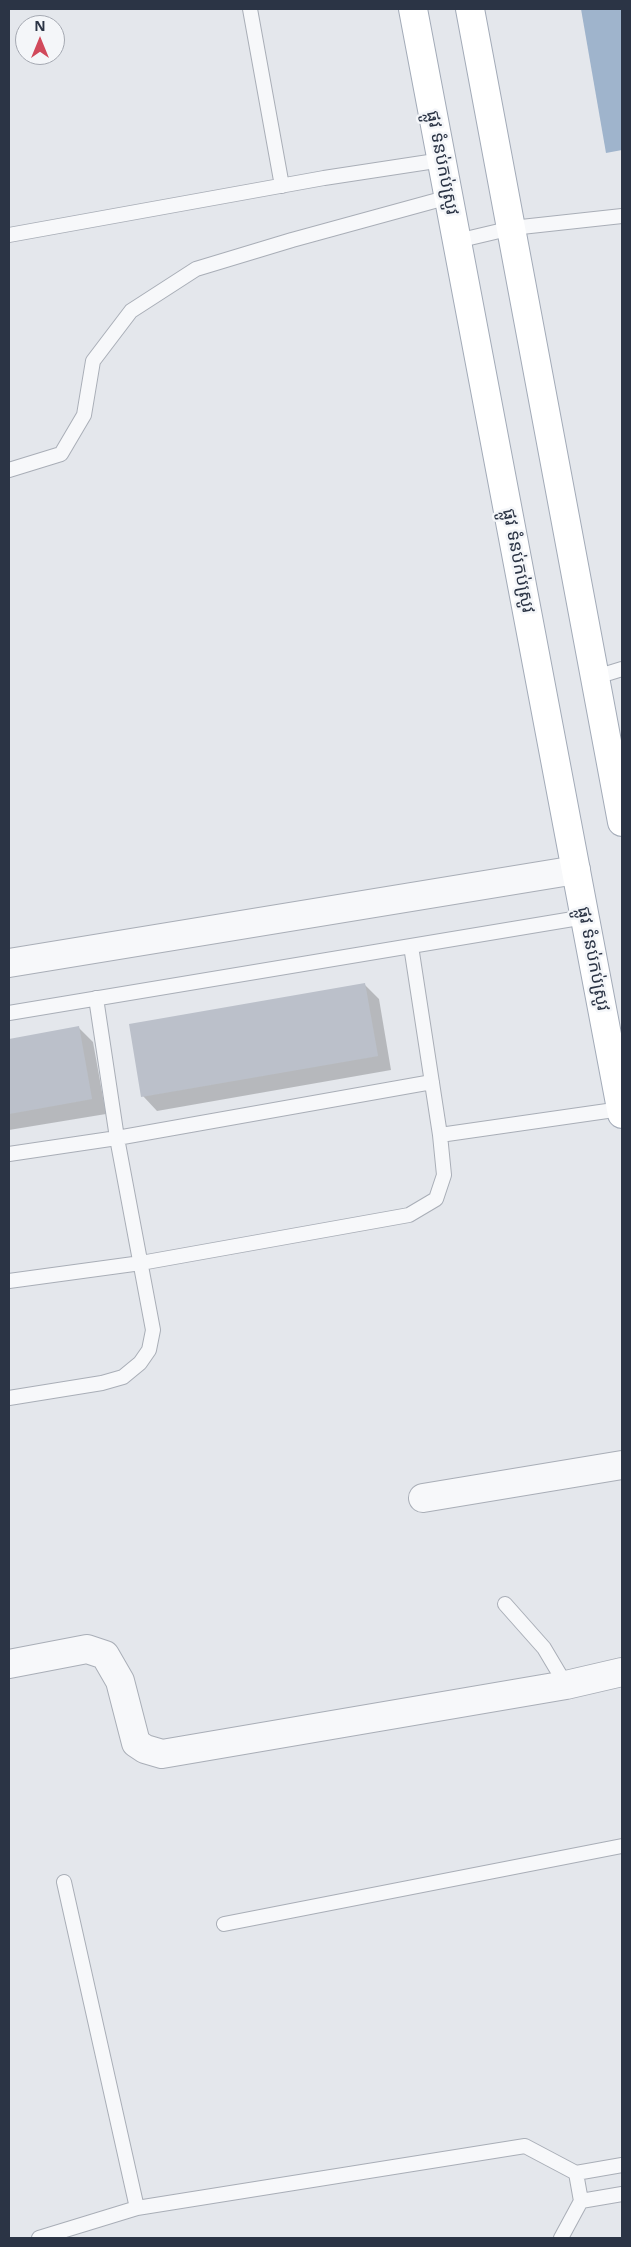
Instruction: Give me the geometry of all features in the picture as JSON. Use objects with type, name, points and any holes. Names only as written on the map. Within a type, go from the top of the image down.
[{"type":"main road","name":"ផ្លូវ ទំនប់កប់ស្រូវ","points":[[413,9],[622,1111]]},
{"type":"main road","points":[[470,9],[622,822]]},
{"type":"street","points":[[9,963],[576,870]]},
{"type":"street","points":[[423,1498],[622,1465]]},
{"type":"street","points":[[9,1664],[87,1649],[105,1655],[120,1681],[136,1743],[144,1749],[162,1754],[566,1685],[622,1672]]},
{"type":"lane","points":[[250,9],[282,186]]},
{"type":"lane","points":[[9,235],[282,186],[442,160]]},
{"type":"lane","points":[[9,470],[61,454],[84,415],[92,361],[131,311],[196,269],[292,240],[449,197]]},
{"type":"lane","points":[[457,241],[512,228],[622,216]]},
{"type":"lane","points":[[596,677],[622,669]]},
{"type":"lane","points":[[9,1013],[585,917]]},
{"type":"lane","points":[[9,1281],[141,1263],[409,1215],[436,1199],[444,1175],[440,1134],[411,946]]},
{"type":"lane","points":[[9,1398],[102,1383],[123,1377],[140,1363],[149,1350],[153,1330],[117,1138],[96,998]]},
{"type":"lane","points":[[9,1154],[117,1138],[432,1082]]},
{"type":"lane","points":[[440,1134],[622,1111]]},
{"type":"lane","points":[[506,1604],[544,1648],[566,1685]]},
{"type":"lane","points":[[224,1924],[622,1846]]},
{"type":"lane","points":[[64,1882],[137,2208]]},
{"type":"lane","points":[[38,2238],[137,2208],[525,2146],[576,2174],[622,2165]]},
{"type":"lane","points":[[561,2238],[581,2201],[576,2174]]},
{"type":"lane","points":[[581,2201],[622,2194]]},
{"type":"water","points":[[581,9],[621,9],[622,150],[606,153]]},
{"type":"building","points":[[365,983],[378,1056],[141,1097],[129,1024]]},
{"type":"building","points":[[79,1026],[92,1099],[9,1114],[9,1039]]}]
